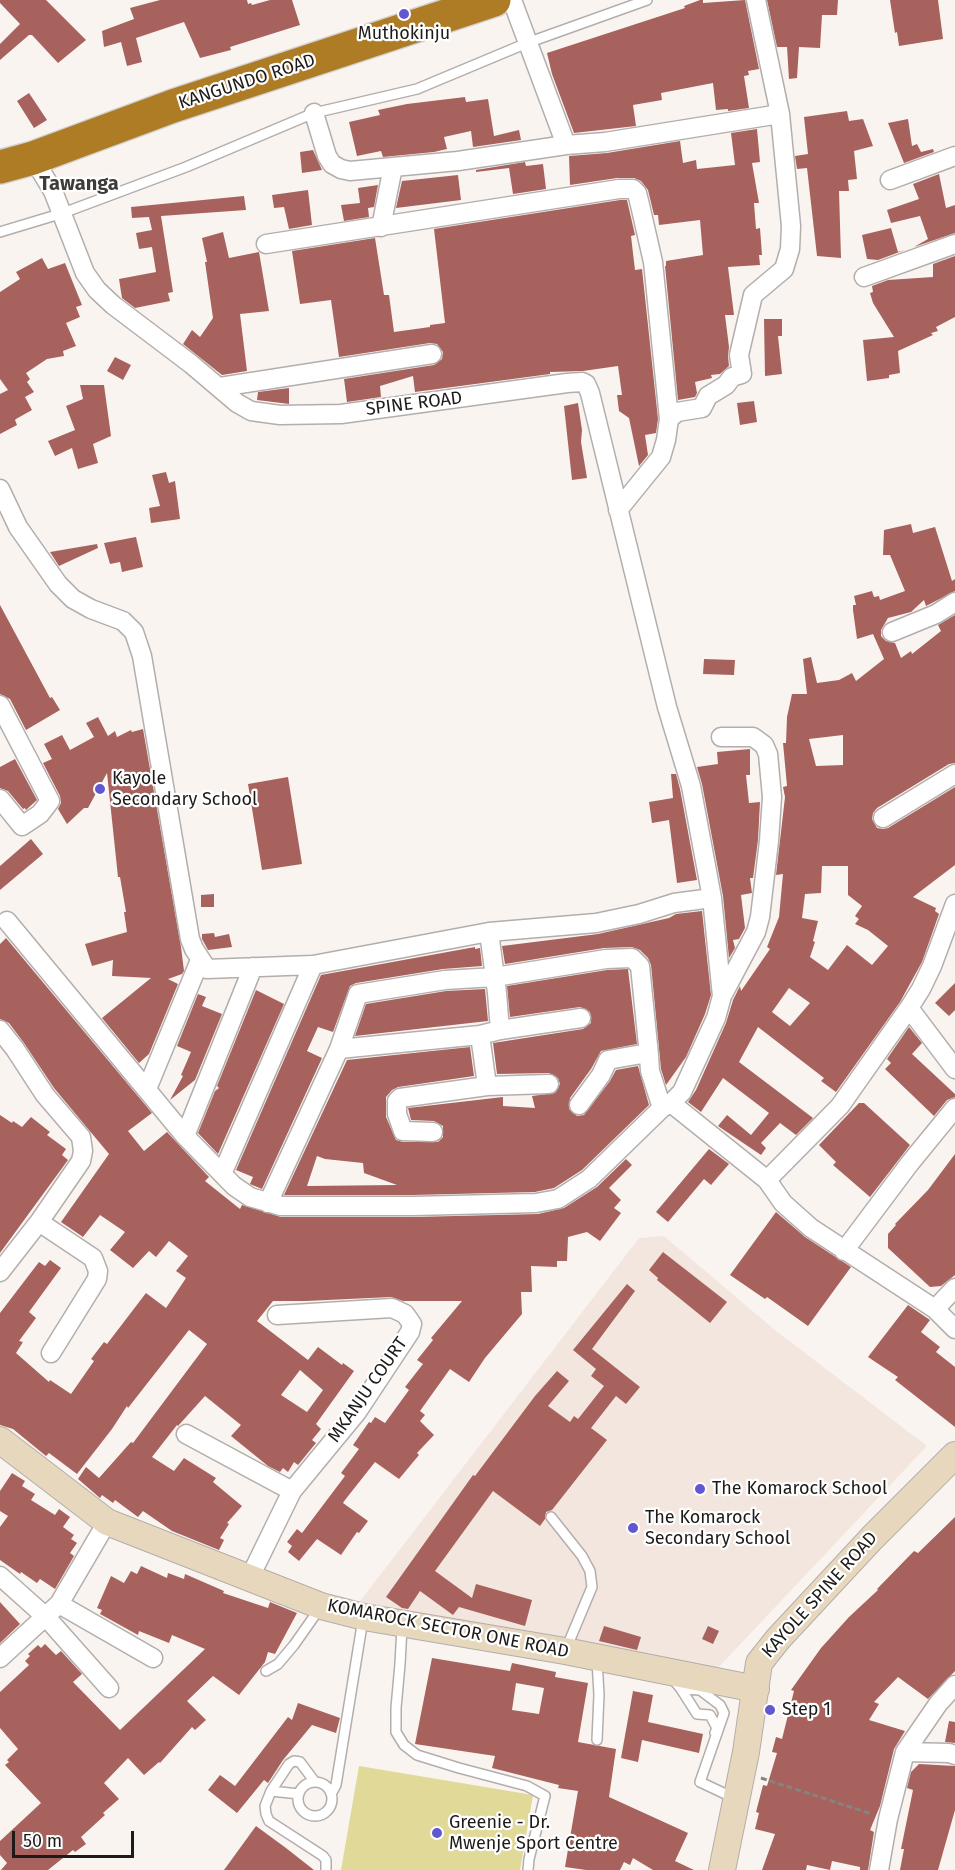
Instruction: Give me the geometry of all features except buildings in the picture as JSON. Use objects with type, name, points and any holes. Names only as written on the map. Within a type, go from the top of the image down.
[{"type":"highway","name":"KANGUNDO ROAD","points":[[0,167],[33,158],[173,106],[498,0]]},
{"type":"main road","name":"KOMAROCK SECTOR ONE ROAD","points":[[0,1440],[107,1522],[321,1606],[402,1624],[566,1651],[673,1680],[756,1689]]},
{"type":"main road","name":"KAYOLE SPINE ROAD","points":[[722,1870],[759,1663],[777,1639],[872,1538],[955,1455]]},
{"type":"street","points":[[498,0],[527,43],[566,145]]},
{"type":"street","points":[[669,419],[677,412],[702,408],[708,396],[726,385],[732,377],[742,374],[739,355],[753,295],[784,269],[790,249],[791,226],[780,114],[756,0]]},
{"type":"street","points":[[314,113],[327,156],[332,164],[350,171],[458,161],[566,145],[605,142],[780,114]]},
{"type":"street","points":[[890,180],[955,156]]},
{"type":"street","name":"SPINE ROAD","points":[[33,158],[53,191],[85,273],[97,290],[237,403],[251,411],[280,415],[341,414],[567,383],[585,383],[590,393],[667,708],[691,786],[712,898],[722,996]]},
{"type":"street","points":[[381,227],[393,167]]},
{"type":"street","points":[[266,244],[619,189],[633,189],[637,193],[653,262],[669,419],[661,457],[618,510]]},
{"type":"street","points":[[864,277],[955,244]]},
{"type":"street","points":[[220,387],[432,354]]},
{"type":"street","points":[[0,489],[18,527],[58,584],[73,599],[91,609],[123,621],[134,632],[142,656],[190,939],[207,969],[313,965],[489,932],[596,923],[639,914],[674,903],[712,898]]},
{"type":"street","points":[[891,632],[936,614],[955,602]]},
{"type":"street","points":[[0,705],[50,801],[40,814],[22,826],[0,799]]},
{"type":"street","points":[[7,921],[185,1136],[234,1186],[250,1197],[281,1206],[536,1203],[558,1199],[575,1189],[602,1167],[682,1092],[716,1018],[722,996],[756,932],[768,859],[772,797],[768,754],[764,745],[753,737],[721,737]]},
{"type":"street","points":[[883,818],[955,774]]},
{"type":"street","points":[[767,1180],[840,1106],[909,1008],[921,990],[932,966],[955,904]]},
{"type":"street","points":[[489,932],[500,1030]]},
{"type":"street","points":[[268,1203],[339,1050],[358,994],[445,980],[495,977],[606,959],[632,958],[640,966],[650,1071],[667,1106],[767,1180],[790,1209],[811,1228],[935,1309],[955,1329]]},
{"type":"street","points":[[147,1089],[200,960]]},
{"type":"street","points":[[222,1174],[313,965]]},
{"type":"street","points":[[185,1136],[253,967]]},
{"type":"street","points":[[909,1008],[955,1069]]},
{"type":"street","points":[[339,1050],[480,1035],[581,1018]]},
{"type":"street","points":[[0,1030],[45,1095],[81,1137],[83,1144],[81,1161],[39,1222],[0,1272]]},
{"type":"street","points":[[480,1035],[487,1086]]},
{"type":"street","points":[[579,1105],[601,1075],[608,1060],[635,1054],[649,1055]]},
{"type":"street","points":[[433,1132],[404,1131],[397,1114],[397,1101],[400,1098],[487,1086],[549,1084]]},
{"type":"street","points":[[844,1251],[910,1163],[955,1108]]},
{"type":"street","points":[[39,1222],[93,1258],[98,1272],[97,1279],[51,1353]]},
{"type":"street","points":[[935,1309],[955,1288]]},
{"type":"street","name":"MKANJU COURT","points":[[250,1577],[292,1491],[357,1412],[410,1332],[412,1323],[405,1314],[392,1308],[277,1315]]},
{"type":"street","points":[[186,1434],[292,1491]]},
{"type":"street","points":[[0,1658],[53,1610],[107,1522]]},
{"type":"street","points":[[0,1576],[53,1610],[153,1659]]},
{"type":"street","points":[[53,1610],[109,1689]]},
{"type":"street","points":[[879,1870],[888,1820],[905,1752],[938,1704],[955,1685]]},
{"type":"street","points":[[905,1752],[955,1755]]},
{"type":"lane","points":[[0,232],[63,213],[186,167],[314,113],[417,89],[527,43],[646,0]]},
{"type":"lane","points":[[551,1517],[582,1556],[590,1571],[592,1587],[566,1651]]},
{"type":"lane","points":[[266,1671],[278,1664],[321,1606]]},
{"type":"lane","points":[[331,1794],[336,1785],[364,1617]]},
{"type":"lane","points":[[402,1624],[396,1732],[404,1745],[417,1755],[527,1786],[545,1796],[533,1840],[528,1870]]},
{"type":"lane","points":[[597,1658],[599,1695],[597,1740]]},
{"type":"lane","points":[[673,1680],[697,1714],[710,1715],[717,1728],[707,1748],[700,1782]]},
{"type":"lane","points":[[673,1680],[700,1690],[720,1705],[724,1713],[700,1782]]},
{"type":"lane","points":[[315,1782],[300,1762],[294,1761],[289,1764],[271,1791],[265,1806],[269,1821],[323,1856],[326,1860],[326,1870]]},
{"type":"lane","points":[[315,1782],[325,1785],[331,1794],[329,1809],[325,1813],[315,1816],[301,1809],[299,1794],[306,1785],[315,1782]]},
{"type":"lane","points":[[700,1782],[736,1799]]},
{"type":"lane","points":[[271,1791],[299,1794]]},
{"type":"path","points":[[742,1768],[762,1779],[888,1820]]},
{"type":"shaded area","name":"The Komarock Secondary School","points":[[664,1236],[775,1330],[927,1446],[700,1687],[354,1609],[639,1238]]},
{"type":"shaded area","name":"Greenie - Dr. Mwenje Sport Centre","points":[[359,1766],[533,1795],[520,1870],[341,1870]]},
{"type":"place","name":"Muthokinju","points":[[404,14]]},
{"type":"place","name":"Kayole Secondary School","points":[[100,789]]},
{"type":"place","name":"The Komarock School","points":[[700,1489]]},
{"type":"place","name":"The Komarock Secondary School","points":[[633,1528]]},
{"type":"place","name":"Step 1","points":[[770,1710]]},
{"type":"place","name":"Greenie - Dr. Mwenje Sport Centre","points":[[437,1833]]},
{"type":"district","name":"Tawanga","points":[[79,184]]}]
